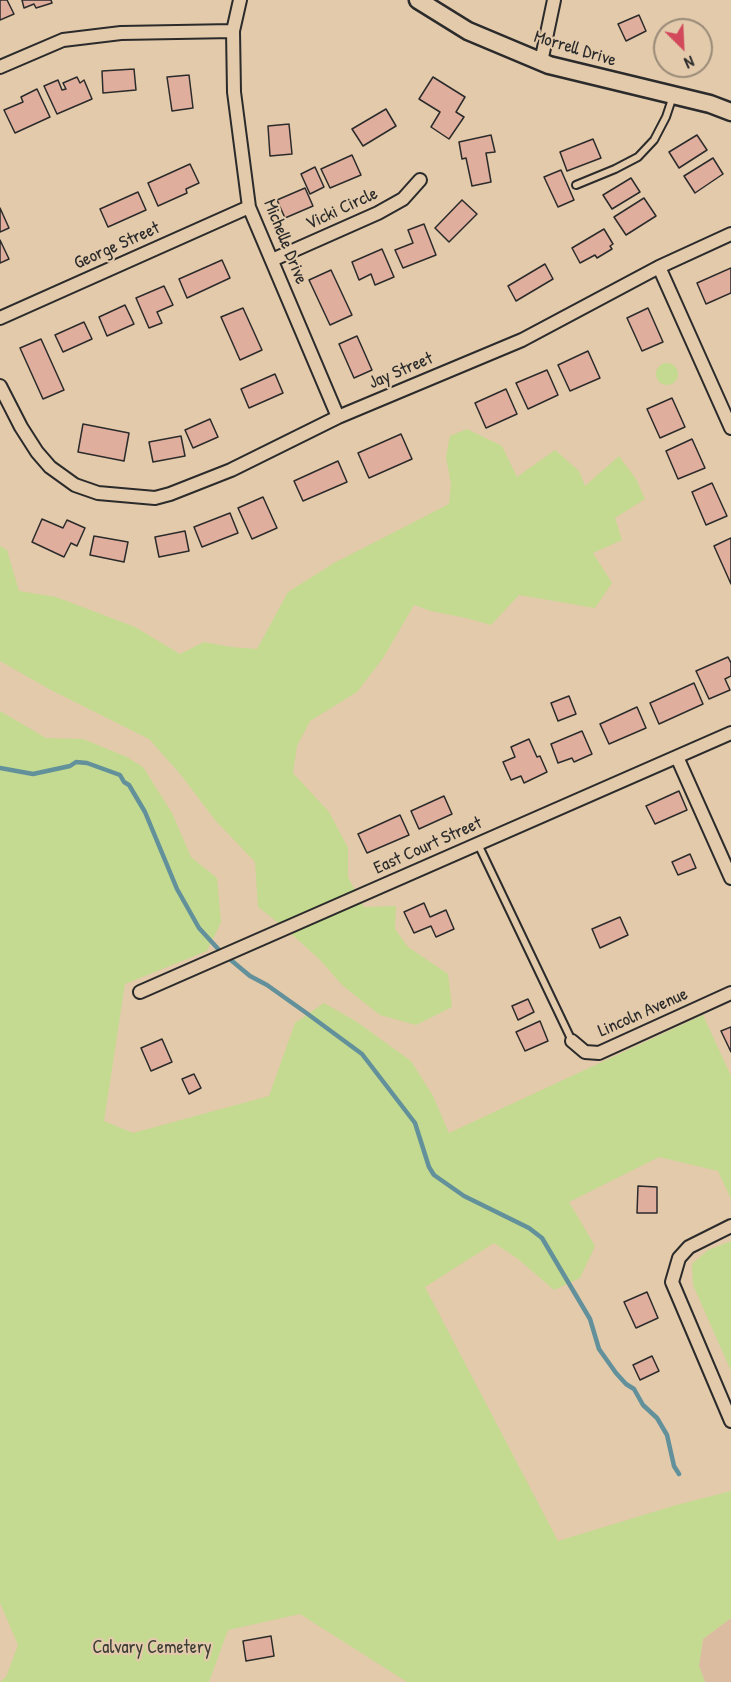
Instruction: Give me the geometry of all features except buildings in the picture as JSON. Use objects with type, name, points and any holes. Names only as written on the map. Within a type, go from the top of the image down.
[{"type":"main road","name":"Morrell Drive","points":[[418,0],[468,32],[542,62],[731,112]]},
{"type":"street","name":"Michelle Drive","points":[[240,0],[233,31],[234,92],[249,207],[338,417]]},
{"type":"street","points":[[542,62],[554,0]]},
{"type":"street","points":[[0,67],[63,40],[122,33],[233,31]]},
{"type":"street","name":"Vicki Circle","points":[[272,260],[378,213],[403,199],[420,180]]},
{"type":"street","name":"George Street","points":[[0,318],[249,207]]},
{"type":"street","name":"Jay Street","points":[[0,386],[21,427],[50,467],[75,485],[98,493],[155,498],[231,470],[338,417],[522,340],[659,267],[731,234]]},
{"type":"street","points":[[659,267],[731,428]]},
{"type":"street","name":"East Court Street","points":[[140,992],[731,734]]},
{"type":"street","points":[[677,757],[731,878]]},
{"type":"street","name":"Lincoln Avenue","points":[[572,1041],[585,1052],[599,1053],[731,993]]},
{"type":"street","points":[[731,1226],[688,1247],[679,1258],[672,1282],[731,1421]]},
{"type":"lane","points":[[576,184],[615,169],[638,157],[654,140],[666,117],[673,96]]},
{"type":"lane","points":[[478,844],[572,1041]]},
{"type":"shaded area","points":[[731,1618],[731,1682],[705,1682],[699,1666],[703,1639]]},
{"type":"green space","points":[[663,363],[671,363],[678,370],[678,378],[671,385],[663,385],[656,378],[656,370]]},
{"type":"green space","points":[[467,429],[502,446],[517,477],[555,450],[579,471],[585,486],[619,456],[636,479],[645,499],[615,518],[622,540],[593,553],[612,583],[595,608],[519,595],[491,625],[414,605],[383,658],[357,692],[310,721],[297,746],[293,773],[329,812],[348,848],[348,877],[364,907],[396,906],[395,929],[408,947],[448,974],[452,1007],[416,1025],[380,1015],[343,986],[320,960],[258,907],[255,862],[215,820],[181,775],[149,739],[49,689],[0,661],[0,546],[7,550],[19,591],[56,597],[135,627],[180,654],[204,642],[257,649],[288,592],[334,563],[449,504],[451,484],[446,457],[450,436]]},
{"type":"green space","name":"Calvary Cemetery","points":[[0,711],[46,738],[83,739],[127,757],[143,767],[172,813],[191,857],[217,878],[221,922],[207,951],[125,984],[104,1121],[133,1133],[269,1096],[295,1023],[324,1003],[357,1022],[411,1061],[433,1096],[449,1133],[703,1015],[731,1076],[731,1199],[718,1171],[659,1157],[569,1202],[595,1246],[580,1278],[554,1290],[518,1259],[494,1243],[425,1287],[558,1541],[731,1491],[731,1618],[703,1639],[699,1666],[705,1682],[407,1682],[300,1614],[228,1630],[209,1682],[0,1682],[6,1677],[18,1645],[0,1603]]},
{"type":"green space","points":[[731,1241],[731,1371],[693,1285],[692,1264],[708,1250]]},
{"type":"waterway","points":[[0,768],[33,774],[70,766],[76,762],[87,763],[120,775],[129,785],[145,812],[177,889],[199,928],[220,951],[250,976],[267,985],[362,1054],[415,1123],[429,1167],[434,1175],[464,1196],[529,1228],[542,1238],[590,1319],[599,1349],[616,1373],[634,1389],[643,1405],[657,1418],[667,1435],[674,1466],[679,1474]]}]
